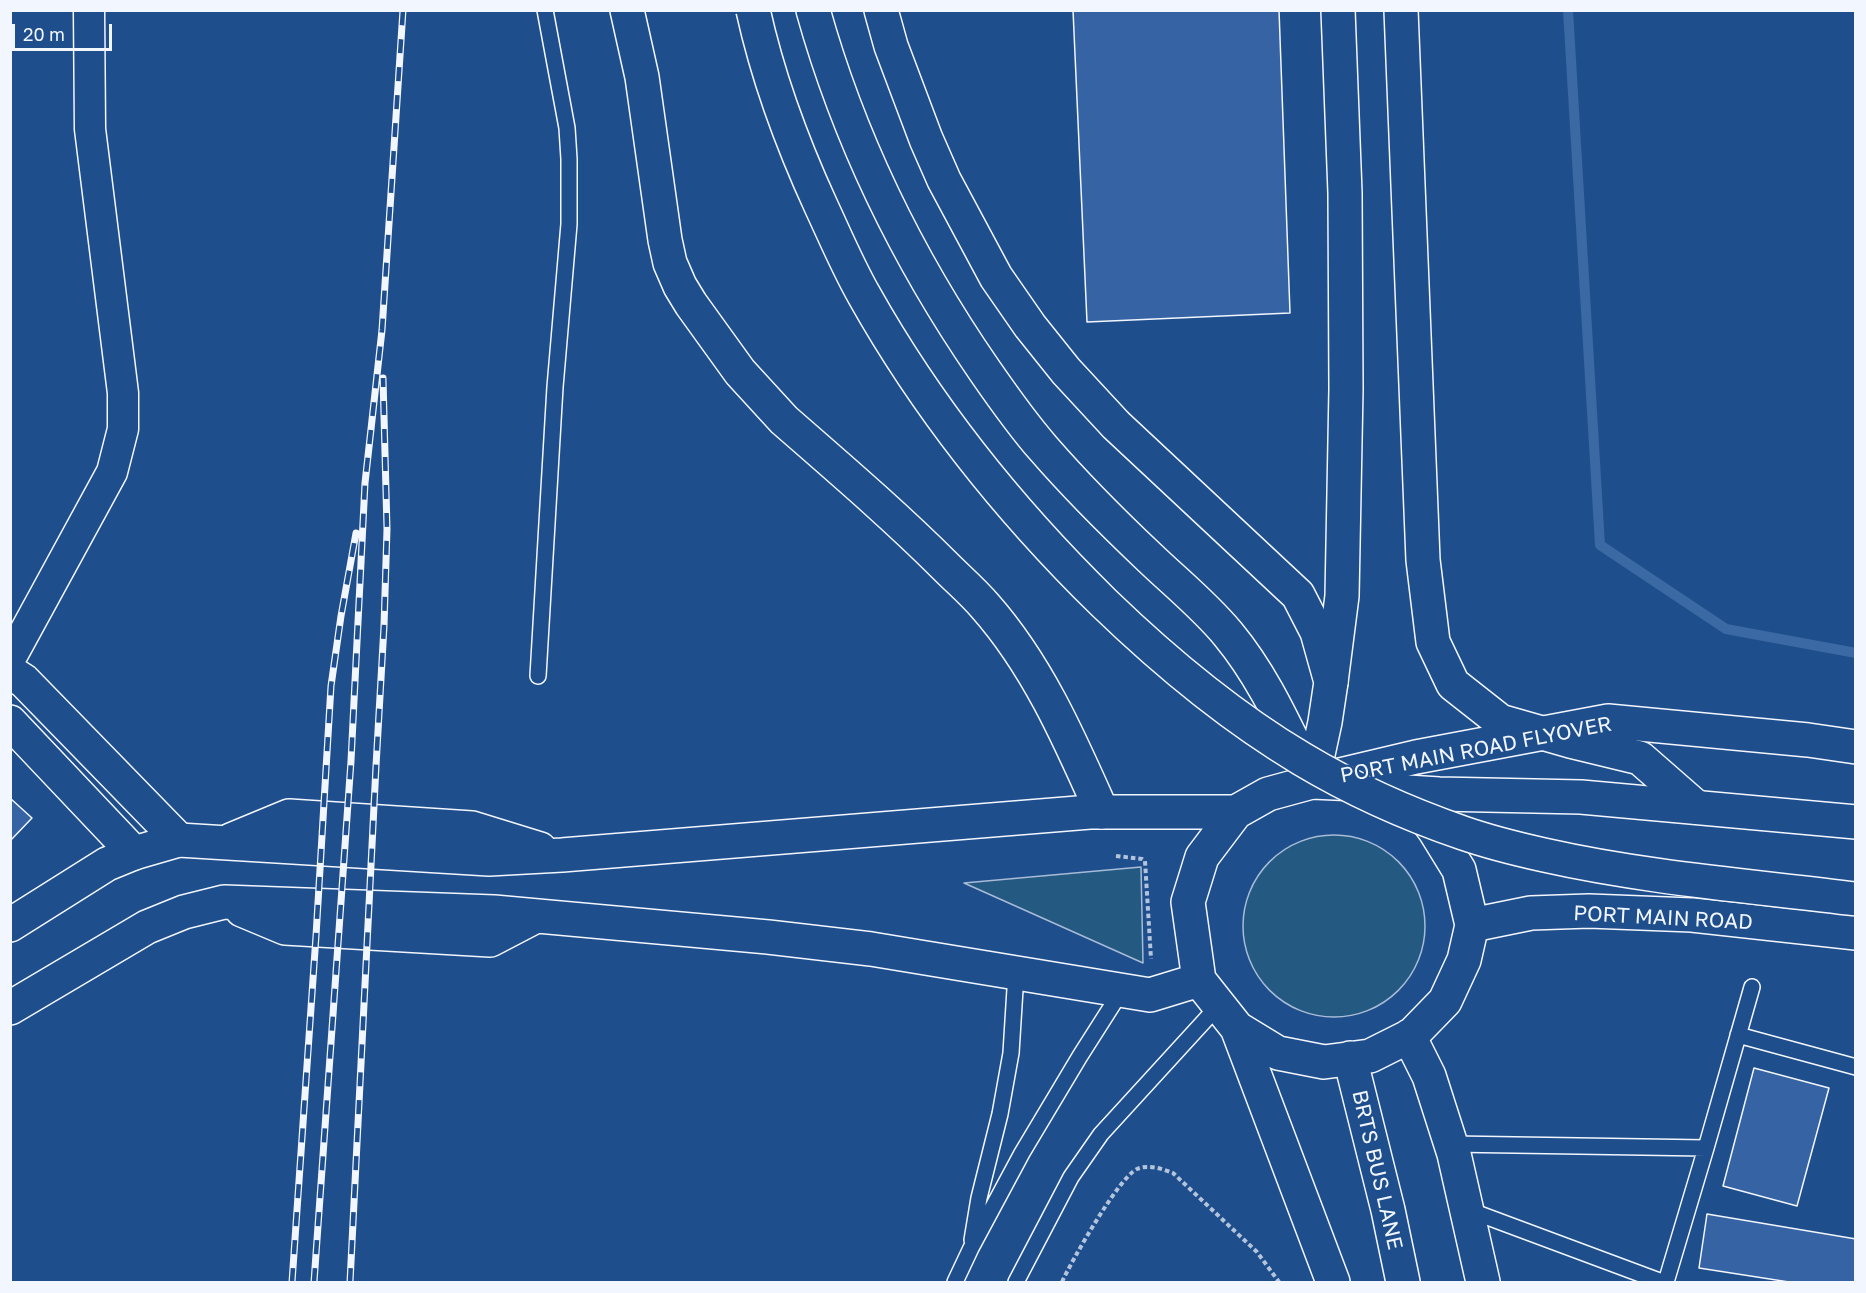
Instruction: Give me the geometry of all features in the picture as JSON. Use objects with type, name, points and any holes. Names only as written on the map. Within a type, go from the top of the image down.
[{"type":"main road","points":[[627,10],[642,77],[665,240],[670,263],[680,286],[722,348],[784,420],[921,542],[986,606],[1018,650],[1048,698],[1071,742],[1102,812]]},
{"type":"main road","points":[[753,10],[759,38],[783,114],[804,168],[863,293],[900,354],[933,404],[1016,511],[1130,628],[1201,690],[1303,760],[1369,794],[1464,834],[1527,851],[1609,868],[1856,899]]},
{"type":"main road","points":[[813,10],[836,83],[868,163],[902,235],[965,342],[1034,437],[1075,484],[1227,633],[1267,689],[1312,782]]},
{"type":"main road","points":[[881,10],[891,46],[935,160],[974,239],[996,277],[1030,326],[1093,402],[1298,595],[1317,632],[1331,682]]},
{"type":"main road","points":[[1312,782],[1325,722],[1342,596],[1346,389],[1345,193],[1338,10]]},
{"type":"main road","points":[[1401,10],[1423,560],[1433,642],[1453,684],[1500,721],[1640,758],[1696,807]]},
{"type":"main road","points":[[10,672],[24,681],[179,840]]},
{"type":"main road","points":[[10,722],[134,853]]},
{"type":"main road","name":"PORT MAIN ROAD FLYOVER","points":[[1236,812],[1268,794],[1312,782],[1416,758],[1608,722],[1808,740],[1856,747]]},
{"type":"main road","name":"PORT MAIN ROAD FLYOVER","points":[[1312,782],[1358,784],[1407,792],[1581,797],[1856,822]]},
{"type":"main road","points":[[1236,812],[1202,857],[1188,902],[1199,980],[1228,1016],[1278,1053],[1324,1062],[1370,1056],[1409,1036],[1445,1001],[1464,960],[1472,925],[1459,870],[1407,792]]},
{"type":"main road","points":[[10,925],[108,864],[134,853],[179,840],[489,859],[1090,812],[1236,812]]},
{"type":"main road","points":[[10,1008],[147,927],[184,912],[224,902],[494,912],[768,937],[871,949],[1150,995],[1199,980]]},
{"type":"main road","name":"PORT MAIN ROAD","points":[[1472,925],[1531,913],[1590,911],[1692,915],[1856,933]]},
{"type":"main road","points":[[1228,1016],[1333,1282]]},
{"type":"main road","points":[[1409,1036],[1429,1076],[1450,1144],[1483,1282]]},
{"type":"main road","name":"BRTS BUS LANE","points":[[1350,1058],[1388,1210],[1403,1282]]},
{"type":"street","points":[[10,659],[112,472],[123,429],[123,393],[90,129],[89,10]]},
{"type":"lane","points":[[538,676],[555,387],[570,224],[567,128],[545,10]]},
{"type":"lane","points":[[971,1248],[978,1198],[1000,1114],[1009,1063],[1016,973]]},
{"type":"lane","points":[[1466,1209],[1664,1282],[1706,1148],[1752,987]]},
{"type":"lane","points":[[955,1282],[971,1248],[1040,1123],[1122,990]]},
{"type":"lane","points":[[1016,1282],[1071,1177],[1101,1134],[1228,1016]]},
{"type":"lane","points":[[1738,1035],[1856,1067]]},
{"type":"lane","points":[[1450,1144],[1706,1148]]},
{"type":"path","points":[[1116,856],[1146,861],[1151,963]]},
{"type":"path","points":[[1062,1282],[1070,1263],[1122,1182],[1137,1169],[1158,1167],[1173,1173],[1257,1251],[1279,1282]]},
{"type":"shaded area","points":[[1334,835],[1369,842],[1398,862],[1418,891],[1425,926],[1418,961],[1398,990],[1369,1010],[1334,1017],[1299,1010],[1270,990],[1250,961],[1243,926],[1250,891],[1270,862],[1299,842]]},
{"type":"shaded area","points":[[1141,867],[1143,963],[964,883]]},
{"type":"building","points":[[1073,10],[1279,10],[1290,313],[1087,322]]},
{"type":"building","points":[[10,798],[32,818],[10,841]]},
{"type":"building","points":[[1754,1068],[1829,1088],[1797,1206],[1723,1186]]},
{"type":"building","points":[[1707,1214],[1856,1239],[1856,1282],[1789,1282],[1699,1268]]},
{"type":"waterway","points":[[1568,10],[1600,545],[1726,629],[1856,653]]},
{"type":"railway","points":[[314,1282],[351,761],[365,483],[382,330],[403,10]]},
{"type":"railway","points":[[350,1282],[384,626],[387,529],[383,378]]},
{"type":"railway","points":[[292,1282],[331,686],[356,533]]}]
